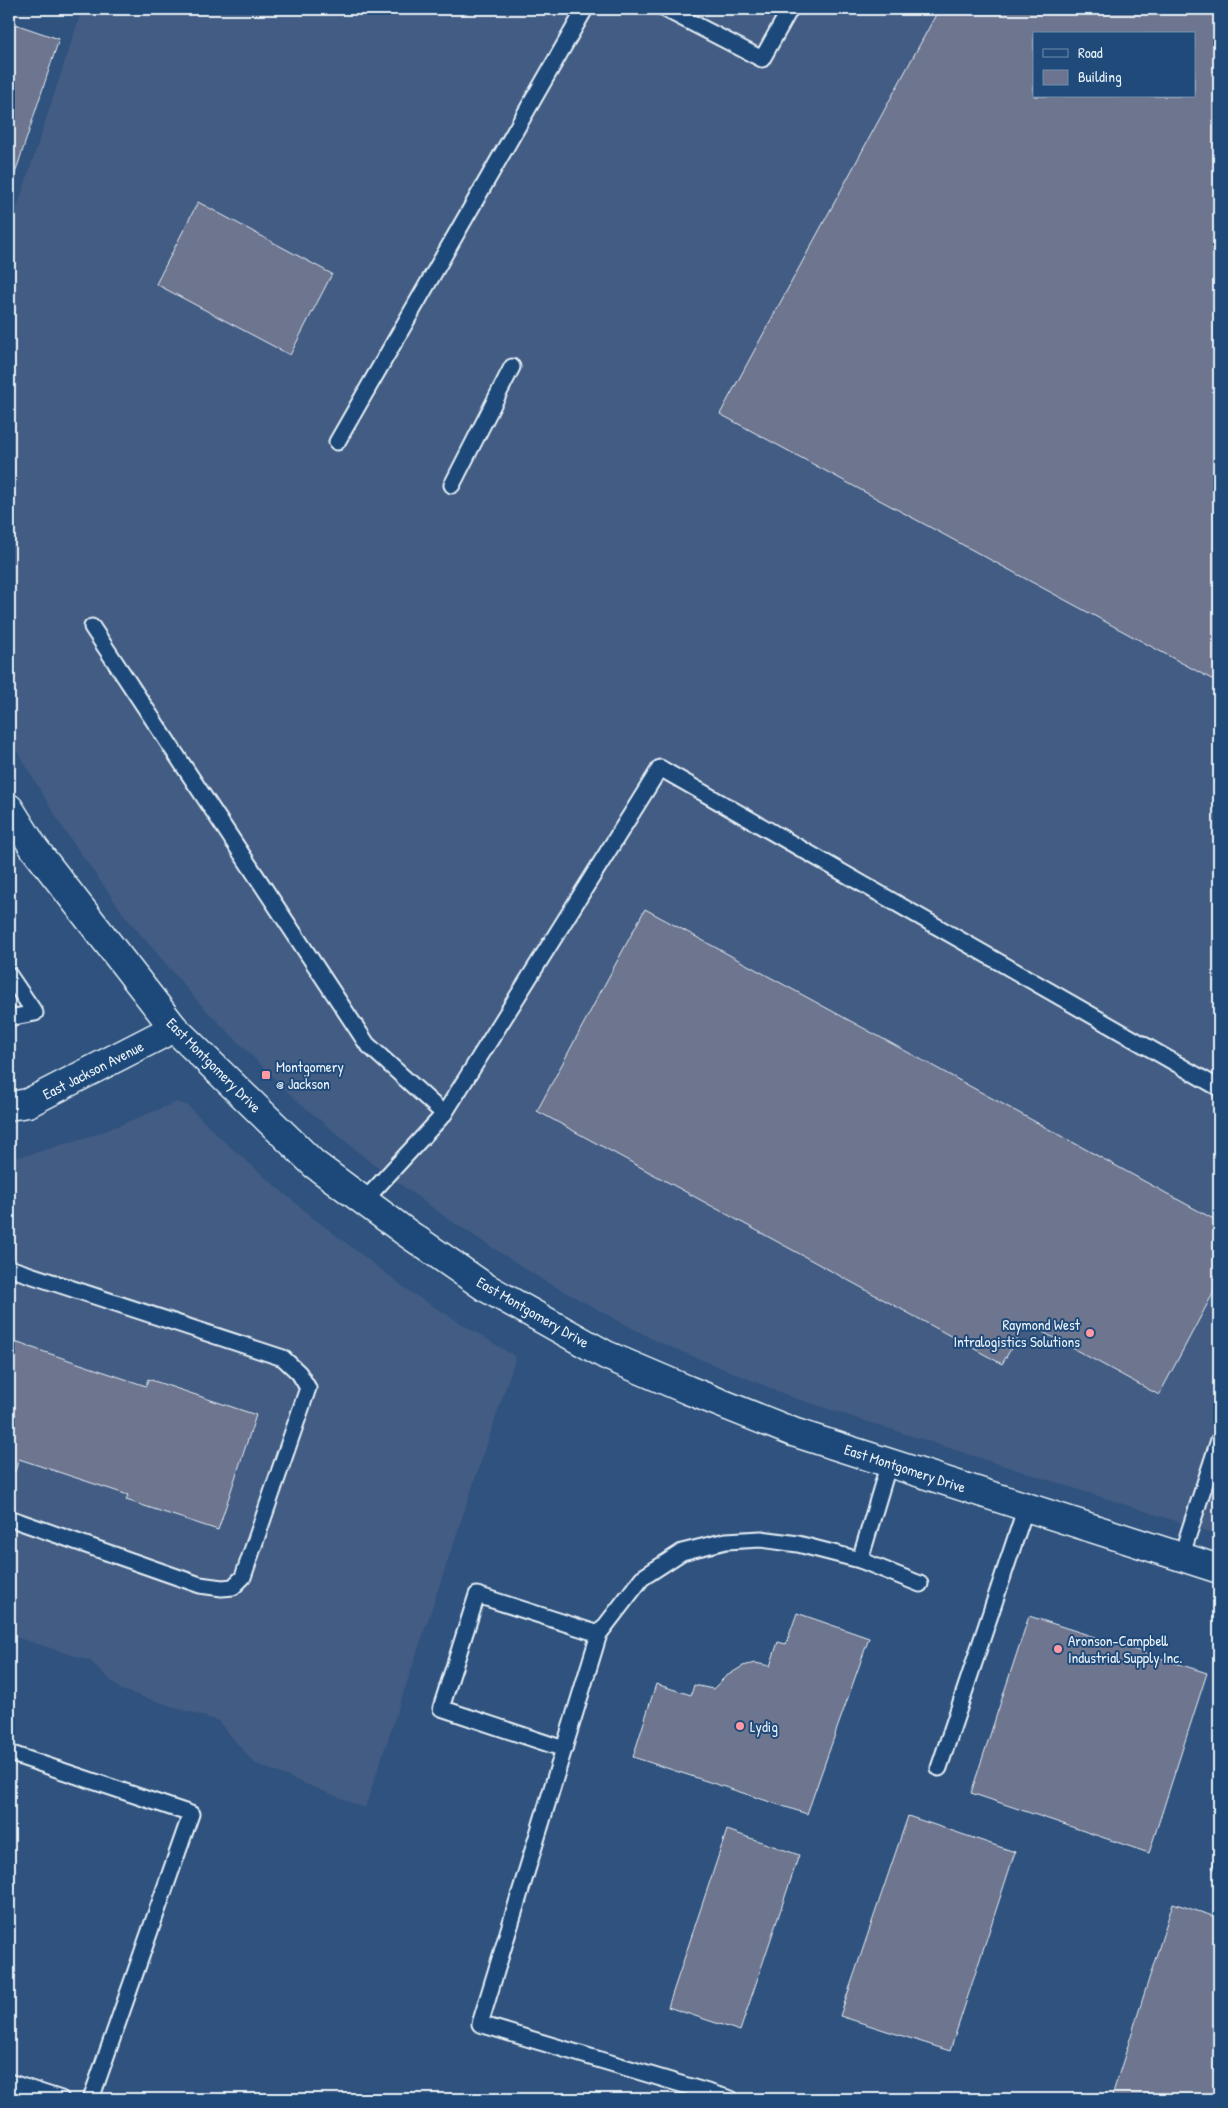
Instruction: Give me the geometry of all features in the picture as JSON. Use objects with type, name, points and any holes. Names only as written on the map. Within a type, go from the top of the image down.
[{"type":"main road","name":"East Montgomery Drive","points":[[9,808],[34,848],[174,1028],[314,1164],[485,1287],[606,1354],[688,1390],[793,1432],[1219,1569]]},
{"type":"main road","name":"East Jackson Avenue","points":[[9,1106],[28,1103],[174,1028]]},
{"type":"lane","points":[[337,442],[585,9]]},
{"type":"lane","points":[[665,9],[762,59],[790,9]]},
{"type":"lane","points":[[452,485],[512,367]]},
{"type":"lane","points":[[92,627],[366,1044],[444,1114]]},
{"type":"lane","points":[[364,1201],[444,1114],[660,768],[1219,1088]]},
{"type":"lane","points":[[9,974],[35,1013],[9,1018]]},
{"type":"lane","points":[[9,1268],[283,1358],[299,1374],[308,1388],[243,1576],[233,1587],[222,1588],[200,1585],[9,1518]]},
{"type":"lane","points":[[1181,1557],[1219,1440]]},
{"type":"lane","points":[[860,1560],[889,1463]]},
{"type":"lane","points":[[939,1768],[1026,1507]]},
{"type":"lane","points":[[731,2099],[480,2024],[599,1634],[642,1578],[682,1552],[726,1541],[761,1539],[798,1544],[860,1560],[920,1584]]},
{"type":"lane","points":[[564,1749],[441,1708],[477,1595],[599,1634]]},
{"type":"lane","points":[[9,1753],[191,1814],[91,2099]]},
{"type":"lane","points":[[9,2082],[61,2099]]},
{"type":"shaded area","points":[[82,9],[1219,9],[1219,1535],[794,1398],[656,1341],[541,1279],[448,1219],[371,1163],[295,1099],[199,1003],[125,916],[64,830],[9,738],[9,232]]},
{"type":"shaded area","points":[[177,1102],[187,1105],[229,1146],[312,1217],[412,1293],[516,1357],[365,1808],[254,1763],[218,1721],[121,1690],[90,1661],[9,1635],[9,1159],[97,1134]]},
{"type":"building","points":[[939,9],[1219,9],[1219,683],[720,414]]},
{"type":"building","points":[[9,22],[59,39],[9,192]]},
{"type":"building","points":[[198,202],[332,274],[290,355],[156,284]]},
{"type":"building","points":[[645,909],[1219,1222],[1219,1282],[1159,1395],[1026,1323],[1002,1364],[537,1111]]},
{"type":"building","points":[[9,1340],[146,1386],[148,1379],[256,1415],[218,1530],[126,1500],[128,1495],[19,1459],[15,1471],[9,1469]]},
{"type":"building","name":"Lydig","points":[[797,1613],[869,1638],[807,1814],[633,1757],[656,1684],[691,1695],[694,1685],[713,1689],[725,1677],[743,1666],[755,1663],[770,1666],[778,1642],[786,1644]]},
{"type":"building","points":[[1029,1616],[1207,1673],[1149,1853],[971,1793]]},
{"type":"building","points":[[908,1816],[1015,1852],[950,2051],[840,2016]]},
{"type":"building","points":[[727,1830],[799,1855],[740,2031],[668,2007]]},
{"type":"building","points":[[1219,1847],[1219,1870],[1212,1868]]},
{"type":"building","points":[[1173,1903],[1219,1918],[1219,2099],[1111,2099]]},
{"type":"place","name":"Montgomery @ Jackson","points":[[266,1075]]},
{"type":"place","name":"Raymond West Intralogistics Solutions","points":[[1090,1333]]},
{"type":"place","name":"Aronson-Campbell Industrial Supply Inc.","points":[[1058,1649]]},
{"type":"place","name":"Lydig","points":[[740,1726]]}]
